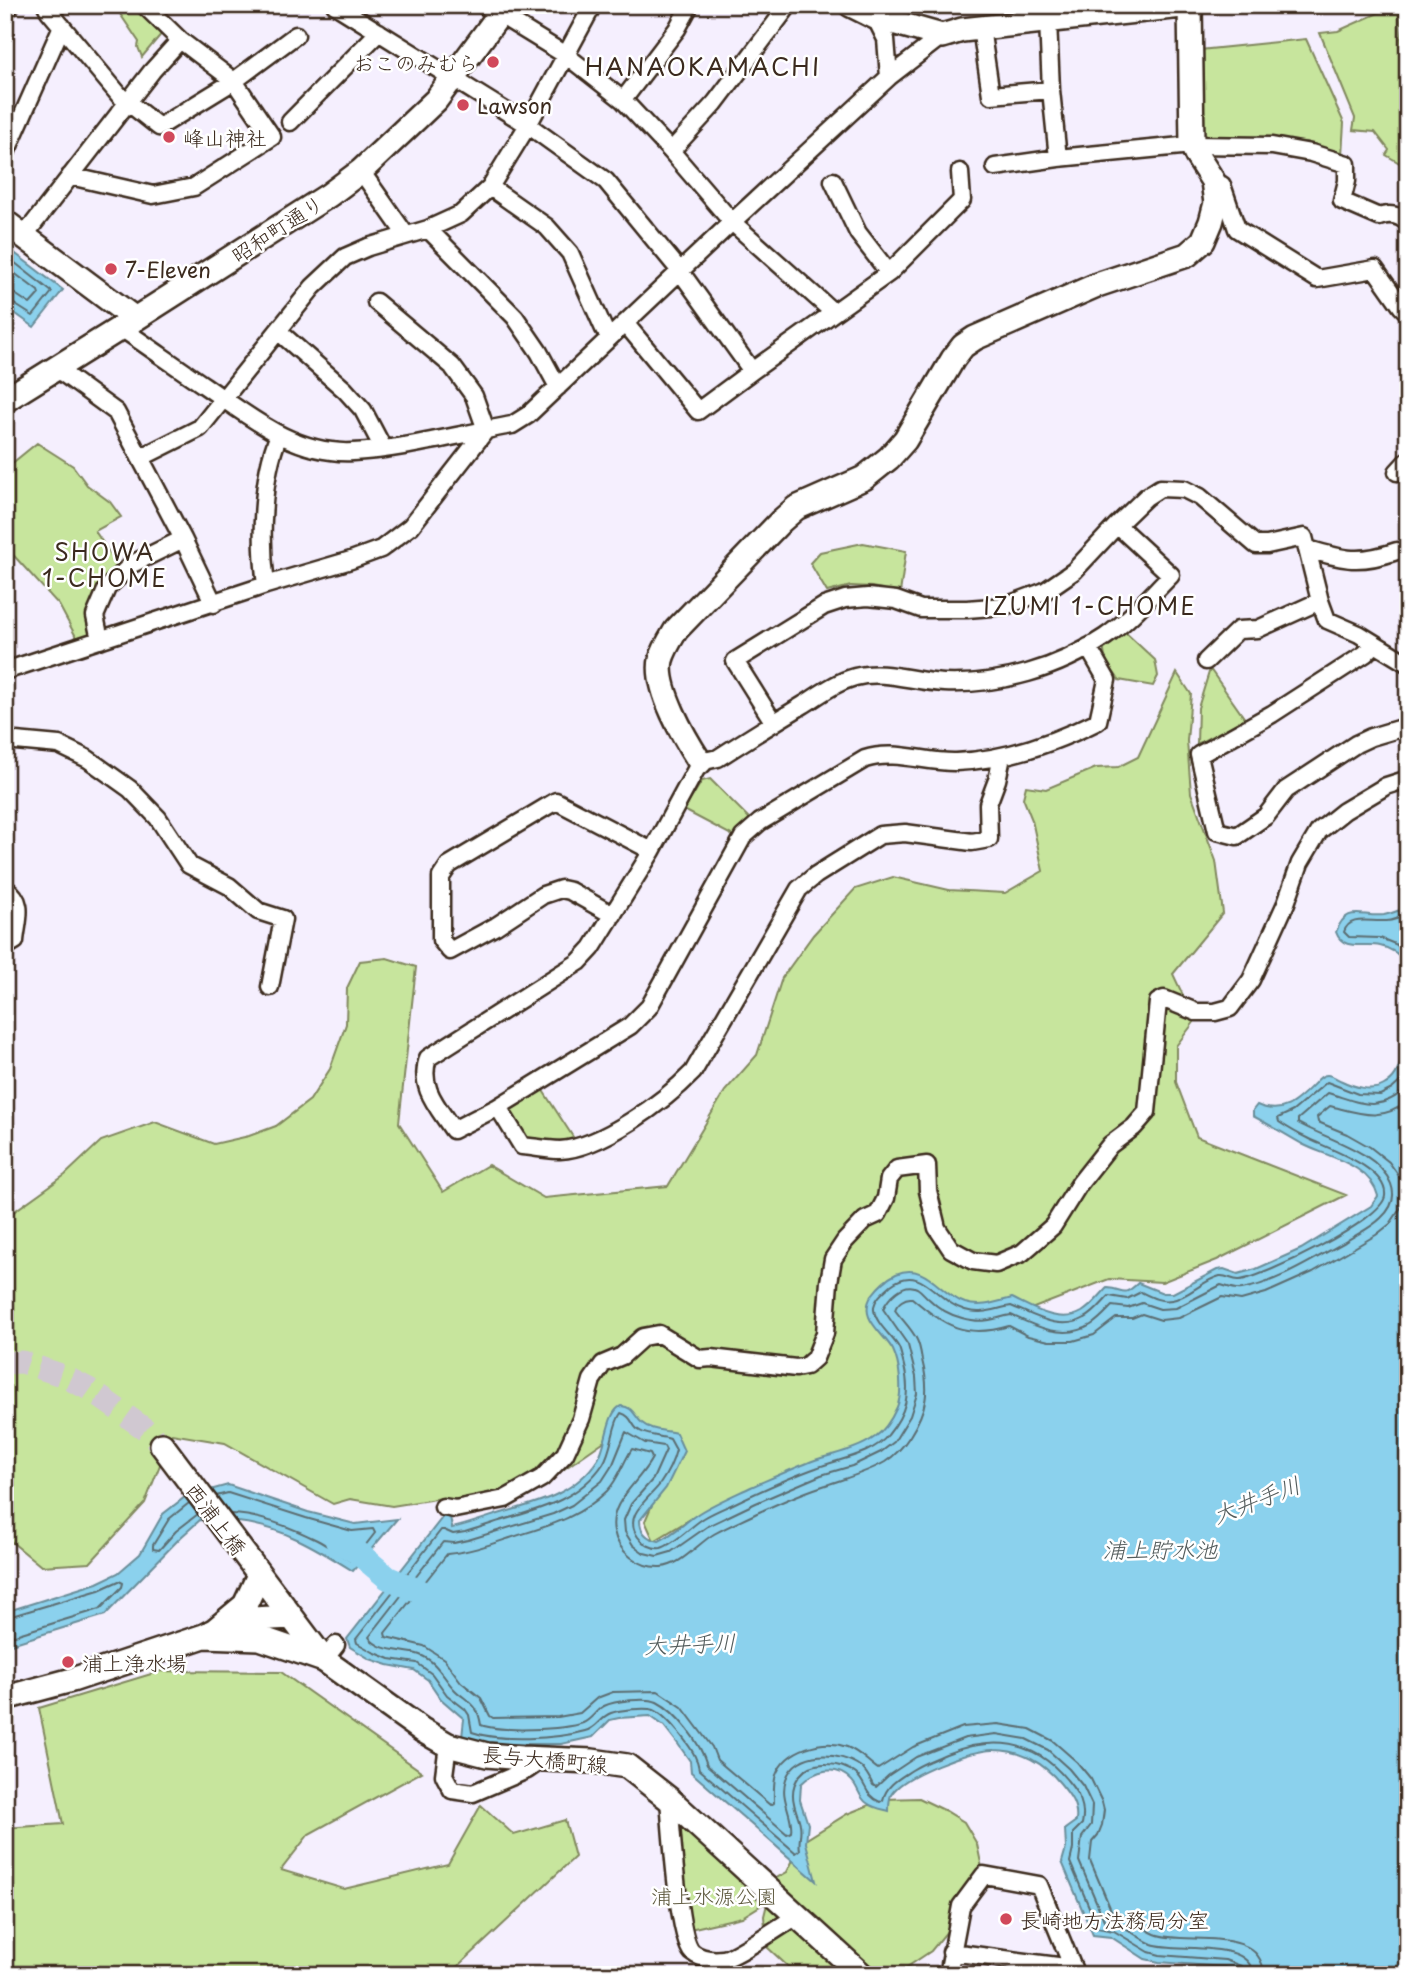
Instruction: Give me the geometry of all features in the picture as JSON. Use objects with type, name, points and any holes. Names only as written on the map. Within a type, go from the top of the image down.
[{"type":"street","points":[[5,12],[11,5]]},
{"type":"street","points":[[46,5],[128,103],[159,127],[234,81],[296,35]]},
{"type":"street","points":[[70,176],[153,195],[194,187],[272,137],[234,81],[180,40],[144,5]]},
{"type":"street","points":[[335,5],[528,125],[606,181],[680,271],[752,371]]},
{"type":"street","points":[[140,458],[200,428],[313,287],[345,257],[368,247],[428,229],[461,214],[490,187],[528,125],[593,5]]},
{"type":"street","points":[[623,100],[677,29],[690,5]]},
{"type":"street","points":[[671,151],[715,103],[789,5]]},
{"type":"street","points":[[851,5],[875,17],[943,37]]},
{"type":"street","points":[[5,222],[224,400],[279,435],[315,449],[351,452],[486,430],[512,425],[528,415],[889,77],[943,37],[962,30],[1190,5],[1192,145],[1213,181],[1216,203],[1203,241],[1187,255],[1097,285],[975,338],[963,346],[953,359],[905,440],[889,458],[864,478],[796,508],[780,522],[676,630],[660,663],[662,689],[700,762]]},
{"type":"street","points":[[496,9],[567,56],[623,100],[732,222],[833,312]]},
{"type":"street","name":"昭和町通り","points":[[5,400],[329,195],[361,171],[436,100],[496,9]]},
{"type":"street","points":[[875,17],[886,39],[889,77]]},
{"type":"street","points":[[1048,20],[1058,158]]},
{"type":"street","points":[[5,155],[62,26]]},
{"type":"street","points":[[981,28],[991,95],[1051,90]]},
{"type":"street","points":[[290,122],[379,32]]},
{"type":"street","points":[[24,236],[152,71],[180,40]]},
{"type":"street","points":[[995,167],[1192,145],[1272,146],[1311,152],[1347,164],[1347,181],[1342,201],[1379,217],[1402,217],[1408,223]]},
{"type":"street","points":[[361,171],[406,235]]},
{"type":"street","points":[[625,323],[698,411],[889,273],[962,200],[960,172]]},
{"type":"street","points":[[833,181],[858,233],[889,273]]},
{"type":"street","points":[[1222,185],[1237,229],[1317,279],[1374,270],[1408,313]]},
{"type":"street","points":[[490,187],[547,227],[570,253],[610,337]]},
{"type":"street","points":[[428,229],[514,317],[539,352],[558,387]]},
{"type":"street","points":[[376,302],[452,366],[474,396],[486,430]]},
{"type":"street","points":[[278,331],[345,390],[363,410],[383,448]]},
{"type":"street","points":[[57,369],[116,412],[214,604]]},
{"type":"street","points":[[5,671],[382,549],[411,526],[486,430]]},
{"type":"street","points":[[266,585],[263,560],[265,493],[279,435]]},
{"type":"street","points":[[774,723],[735,661],[824,606],[845,599],[868,597],[896,600],[921,608],[967,609],[1004,606],[1045,591],[1074,571],[1116,525],[1146,497],[1160,488],[1184,489],[1200,497],[1256,545],[1304,537],[1326,620],[1359,634],[1408,664]]},
{"type":"street","points":[[1088,647],[1107,680],[1098,722],[1066,737],[1002,757],[956,762],[897,755],[878,755],[864,759],[760,822],[743,837],[649,1007],[629,1026],[498,1107],[453,1130],[426,1088],[424,1069],[428,1058],[579,962],[592,948],[652,851],[700,762],[718,758],[830,688],[853,677],[876,674],[941,683],[976,683],[1044,668],[1088,647],[1132,615],[1171,575],[1116,525]]},
{"type":"street","points":[[100,640],[95,616],[107,588],[132,564],[183,540]]},
{"type":"street","points":[[1308,549],[1340,559],[1373,559],[1397,551]]},
{"type":"street","points":[[1206,661],[1238,630],[1258,629],[1320,600]]},
{"type":"street","points":[[1376,644],[1365,654],[1272,714],[1199,755],[1217,831],[1237,836],[1266,816],[1286,790],[1356,744],[1408,726]]},
{"type":"street","points":[[5,740],[59,744],[88,759],[130,789],[158,818],[189,865],[229,886],[258,911],[283,919],[270,987]]},
{"type":"street","points":[[498,1107],[522,1146],[559,1150],[583,1146],[625,1125],[677,1089],[693,1072],[799,889],[880,835],[905,833],[972,842],[989,839],[988,804],[1002,757]]},
{"type":"street","points":[[443,1507],[455,1509],[505,1499],[542,1478],[565,1454],[582,1419],[592,1380],[603,1364],[622,1356],[643,1337],[659,1334],[700,1359],[796,1368],[806,1366],[814,1358],[825,1333],[833,1259],[845,1241],[865,1220],[878,1214],[886,1198],[889,1179],[897,1169],[927,1165],[929,1191],[937,1228],[951,1249],[973,1261],[996,1264],[1022,1254],[1053,1226],[1080,1183],[1110,1145],[1134,1127],[1147,1112],[1158,1002],[1164,999],[1196,1012],[1215,1012],[1230,1008],[1251,980],[1286,903],[1300,863],[1319,831],[1344,811],[1386,786],[1408,779]]},
{"type":"street","points":[[612,915],[570,891],[561,889],[543,895],[496,926],[450,951],[441,940],[441,877],[449,864],[556,801],[652,851]]},
{"type":"street","points":[[5,888],[14,894],[19,902],[15,941],[5,947]]},
{"type":"street","name":"西浦上橋","points":[[168,1453],[259,1575]]},
{"type":"street","points":[[210,1633],[244,1605],[259,1575]]},
{"type":"street","name":"長与大橋町線","points":[[259,1575],[291,1617],[390,1708],[448,1745],[487,1755],[592,1760],[627,1766],[669,1798],[862,1975]]},
{"type":"street","points":[[5,1698],[72,1679],[253,1619],[291,1617]]},
{"type":"street","points":[[210,1633],[260,1638],[330,1652]]},
{"type":"street","points":[[448,1745],[444,1775],[452,1790],[473,1793],[527,1770],[543,1759]]},
{"type":"street","points":[[669,1798],[681,1910],[685,1937],[691,1951],[702,1958],[725,1959],[797,1916]]},
{"type":"street","points":[[948,1975],[961,1906],[984,1875],[1039,1885],[1074,1971]]},
{"type":"street","points":[[951,1952],[1074,1971]]},
{"type":"green space","points":[[114,5],[139,5],[163,32],[142,57],[139,42]]},
{"type":"green space","points":[[1399,5],[1408,168],[1386,155],[1389,150],[1375,132],[1353,130],[1355,118],[1320,33],[1338,31]]},
{"type":"green space","points":[[1306,39],[1344,123],[1342,155],[1306,142],[1199,138],[1200,50]]},
{"type":"green space","points":[[37,443],[73,466],[87,485],[110,502],[121,517],[95,531],[123,573],[107,588],[100,640],[81,646],[59,605],[5,546],[5,469]]},
{"type":"green space","points":[[863,543],[906,551],[900,593],[851,586],[827,592],[810,563],[820,552]]},
{"type":"green space","points":[[1125,632],[1155,660],[1158,676],[1153,686],[1119,680],[1107,661],[1104,649]]},
{"type":"green space","points":[[1210,669],[1245,719],[1197,744],[1198,708]]},
{"type":"green space","points":[[1177,673],[1191,694],[1187,741],[1191,793],[1216,861],[1223,913],[1173,974],[1195,1021],[1176,1046],[1176,1082],[1197,1137],[1346,1195],[1217,1260],[1162,1282],[1109,1279],[1005,1319],[926,1356],[884,1441],[699,1514],[654,1541],[645,1521],[679,1442],[623,1428],[514,1504],[442,1498],[392,1506],[350,1499],[333,1504],[225,1443],[172,1434],[145,1503],[90,1563],[41,1566],[5,1536],[5,1216],[65,1175],[101,1141],[155,1122],[214,1144],[276,1126],[310,1100],[330,1069],[346,1024],[347,988],[360,961],[387,958],[416,967],[399,1123],[443,1192],[488,1165],[544,1198],[668,1186],[725,1091],[757,1055],[782,978],[813,935],[855,889],[893,877],[949,890],[1005,893],[1043,871],[1032,820],[1023,798],[1026,786],[1046,789],[1096,768],[1118,767],[1138,757]]},
{"type":"green space","points":[[710,779],[751,820],[737,838],[684,810],[702,781]]},
{"type":"green space","points":[[542,1089],[575,1140],[534,1141],[526,1136],[511,1115],[512,1105]]},
{"type":"green space","points":[[161,1671],[281,1672],[422,1772],[309,1834],[281,1870],[344,1889],[448,1864],[481,1805],[514,1835],[565,1820],[575,1857],[449,1975],[5,1975],[5,1828],[63,1824],[39,1708]]},
{"type":"green space","points":[[919,1798],[964,1822],[977,1844],[982,1868],[953,1924],[931,1951],[895,1975],[797,1975],[767,1947],[764,1916],[773,1880],[787,1872],[802,1842],[847,1814],[884,1799]]},
{"type":"green space","name":"浦上水源公園","points":[[682,1824],[763,1904],[742,1917],[690,1929],[676,1826]]},
{"type":"water","points":[[8,248],[63,290],[34,327],[5,306],[5,251]]},
{"type":"water","points":[[1408,879],[1408,964],[1384,947],[1349,944],[1339,938],[1336,932],[1340,923],[1350,915],[1384,915],[1400,910]]},
{"type":"water","name":"浦上貯水池","points":[[1408,1044],[1408,1975],[1242,1975],[1224,1967],[1145,1959],[1111,1937],[1093,1935],[1062,1862],[1066,1848],[1065,1829],[1076,1821],[1076,1810],[1067,1792],[1047,1769],[1023,1755],[984,1751],[938,1765],[898,1787],[891,1795],[889,1811],[867,1803],[853,1783],[839,1772],[826,1771],[813,1775],[801,1784],[800,1800],[808,1824],[806,1843],[816,1881],[691,1772],[690,1761],[678,1744],[664,1726],[650,1716],[610,1720],[593,1737],[561,1744],[491,1744],[462,1737],[464,1719],[441,1699],[428,1680],[414,1670],[370,1659],[350,1647],[347,1639],[445,1514],[450,1516],[452,1528],[531,1504],[568,1488],[589,1471],[598,1459],[610,1421],[616,1409],[621,1406],[631,1410],[646,1426],[676,1433],[684,1451],[666,1488],[640,1520],[645,1535],[659,1541],[699,1513],[725,1499],[807,1463],[854,1448],[875,1437],[888,1424],[897,1407],[900,1378],[893,1350],[869,1318],[868,1303],[880,1286],[896,1274],[907,1271],[924,1275],[965,1303],[983,1305],[1012,1298],[1046,1314],[1064,1317],[1086,1310],[1107,1288],[1123,1292],[1138,1283],[1163,1293],[1173,1293],[1217,1270],[1224,1269],[1238,1274],[1301,1249],[1371,1206],[1378,1196],[1366,1176],[1357,1169],[1302,1144],[1253,1116],[1253,1110],[1257,1105],[1282,1108],[1325,1075],[1357,1087],[1384,1085],[1397,1072]]},
{"type":"water","points":[[228,1485],[308,1512],[355,1524],[397,1519],[353,1571],[313,1547],[269,1528],[233,1521],[200,1520],[105,1615],[5,1646],[5,1612],[97,1583],[118,1573],[140,1554],[163,1514],[185,1497]]},
{"type":"waterway","name":"大井手川","points":[[337,1541],[357,1552],[388,1578],[422,1592]]},
{"type":"tunnel","points":[[5,1363],[22,1362],[61,1375],[89,1389],[145,1429],[162,1445]]},
{"type":"place","name":"おこのみむら","points":[[493,62]]},
{"type":"place","name":"Lawson","points":[[463,105]]},
{"type":"place","name":"峰山神社","points":[[169,137]]},
{"type":"place","name":"7-Eleven","points":[[111,269]]},
{"type":"place","name":"浦上浄水場","points":[[68,1662]]},
{"type":"place","name":"長崎地方法務局分室","points":[[1006,1919]]},
{"type":"district","name":"HANAOKAMACHI","points":[[703,66]]},
{"type":"district","name":"SHOWA 1-CHOME","points":[[105,564]]},
{"type":"district","name":"IZUMI 1-CHOME","points":[[1090,605]]}]
